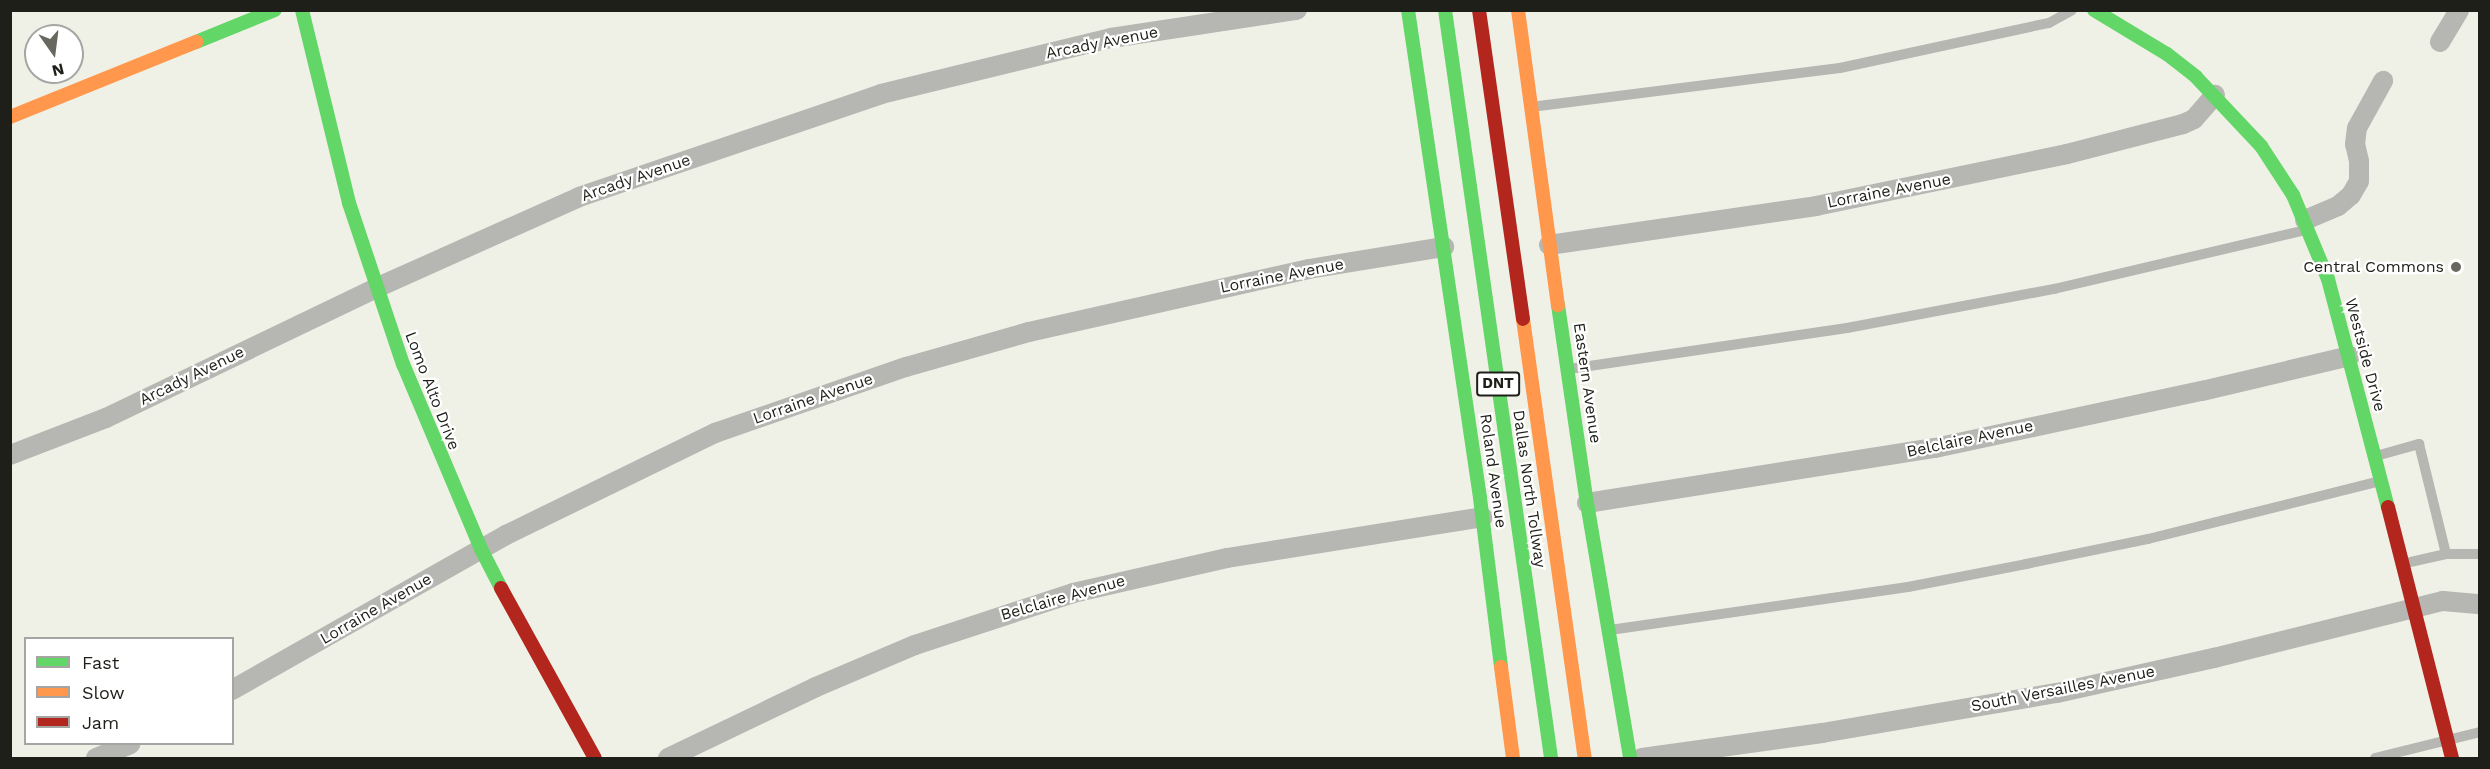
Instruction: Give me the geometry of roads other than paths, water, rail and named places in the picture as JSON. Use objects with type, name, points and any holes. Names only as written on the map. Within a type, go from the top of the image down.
[{"type":"main road","points":[[10,117],[275,10]]},
{"type":"main road","name":"Lomo Alto Drive","points":[[302,10],[349,203],[407,375],[481,549],[527,639],[596,759]]},
{"type":"main road","name":"Roland Avenue","points":[[1408,10],[1483,517],[1513,759]]},
{"type":"main road","name":"Dallas North Tollway","points":[[1445,10],[1551,759]]},
{"type":"main road","name":"Dallas North Tollway","points":[[1479,10],[1585,759]]},
{"type":"main road","name":"Eastern Avenue","points":[[1518,10],[1549,245],[1587,503],[1630,759]]},
{"type":"main road","name":"Westside Drive","points":[[2094,10],[2166,54],[2215,95],[2261,146],[2293,195],[2328,279],[2350,356],[2452,759]]},
{"type":"street","name":"Arcady Avenue","points":[[10,455],[106,418],[376,288],[579,197],[881,94],[1112,39],[1297,10]]},
{"type":"street","points":[[2440,42],[2459,10]]},
{"type":"street","points":[[2307,225],[2338,206],[2351,195],[2359,181],[2359,161],[2355,144],[2357,128],[2384,81]]},
{"type":"street","name":"Lorraine Avenue","points":[[1549,245],[1816,206],[2067,154],[2183,124],[2194,119],[2215,95]]},
{"type":"street","name":"Lorraine Avenue","points":[[234,689],[481,549],[714,434],[906,367],[1112,311],[1309,269],[1444,247]]},
{"type":"street","name":"Belclaire Avenue","points":[[1587,503],[1935,448],[2202,391],[2350,356]]},
{"type":"street","name":"Belclaire Avenue","points":[[668,759],[816,687],[915,645],[1073,593],[1227,558],[1483,517]]},
{"type":"street","name":"South Versailles Avenue","points":[[1642,759],[1822,733],[2057,693],[2214,658],[2414,608],[2443,602],[2480,604]]},
{"type":"street","points":[[96,759],[128,745]]},
{"type":"lane","points":[[1531,107],[1840,68],[2049,23],[2072,10]]},
{"type":"lane","points":[[1569,369],[1847,328],[2031,294],[2307,225]]},
{"type":"lane","points":[[2374,456],[2419,444],[2446,554]]},
{"type":"lane","points":[[1610,630],[1833,598],[2016,566],[2148,538],[2381,481]]},
{"type":"lane","points":[[2402,564],[2446,554],[2480,554]]},
{"type":"lane","points":[[2375,759],[2480,732]]},
{"type":"place","name":"Central Commons","points":[[2456,267]]}]
